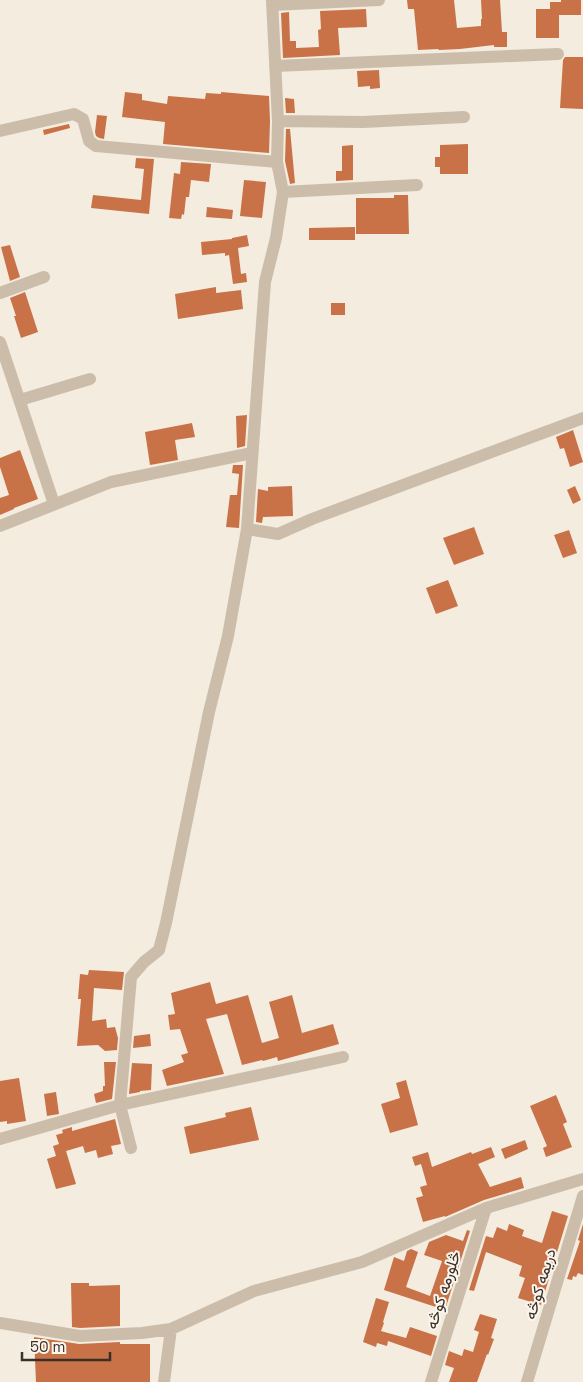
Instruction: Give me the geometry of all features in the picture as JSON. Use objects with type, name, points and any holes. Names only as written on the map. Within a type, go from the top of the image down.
[{"type":"street","points":[[132,1148],[120,1105],[131,976],[159,950],[209,712],[228,636],[247,529],[265,282],[276,238],[283,192],[277,162],[278,121],[272,2],[379,0]]},
{"type":"street","points":[[275,66],[558,54]]},
{"type":"street","points":[[0,131],[74,114],[82,119],[89,141],[96,146],[277,162]]},
{"type":"street","points":[[278,121],[364,122],[464,118]]},
{"type":"street","points":[[283,192],[417,185]]},
{"type":"street","points":[[0,293],[44,277]]},
{"type":"street","points":[[0,342],[54,504]]},
{"type":"street","points":[[20,400],[90,379]]},
{"type":"street","points":[[247,529],[278,534],[312,519],[583,418]]},
{"type":"street","points":[[0,526],[111,482],[252,453]]},
{"type":"street","points":[[0,1139],[120,1105],[343,1057]]},
{"type":"street","points":[[0,1323],[80,1336],[142,1334],[171,1329],[254,1291],[362,1262],[486,1208],[583,1179]]},
{"type":"street","name":"دریمه کوڅه","points":[[527,1382],[583,1196]]},
{"type":"street","name":"څلورمه کوڅه","points":[[430,1382],[486,1208]]},
{"type":"street","points":[[164,1382],[171,1329]]},
{"type":"building","points":[[407,0],[454,0],[457,28],[481,26],[481,0],[500,0],[502,32],[507,32],[507,47],[494,47],[494,45],[460,49],[418,50],[414,9],[408,9]]},
{"type":"building","points":[[561,0],[581,0],[581,15],[559,15],[559,38],[536,38],[536,9],[550,9],[550,2],[561,2]]},
{"type":"building","points":[[366,9],[367,27],[338,28],[340,55],[283,58],[281,13],[289,12],[290,41],[296,41],[296,48],[319,47],[320,11]]},
{"type":"building","points":[[565,57],[583,57],[583,109],[560,108],[563,60]]},
{"type":"building","points":[[379,70],[380,88],[370,89],[370,86],[358,87],[357,71]]},
{"type":"building","points":[[125,92],[142,94],[142,100],[167,104],[168,96],[205,99],[206,93],[221,94],[221,92],[269,96],[269,153],[163,144],[165,122],[122,117]]},
{"type":"building","points":[[285,98],[294,99],[295,113],[286,113]]},
{"type":"building","points":[[97,115],[107,116],[104,139],[96,136]]},
{"type":"building","points":[[69,124],[70,128],[44,135],[43,130]]},
{"type":"building","points":[[286,129],[290,129],[295,183],[290,184],[285,161]]},
{"type":"building","points":[[468,144],[468,174],[440,174],[440,167],[435,167],[435,157],[440,157],[440,145]]},
{"type":"building","points":[[353,145],[353,180],[336,181],[336,171],[342,171],[342,146]]},
{"type":"building","points":[[136,158],[154,159],[149,214],[91,208],[93,195],[141,200],[144,169],[135,168]]},
{"type":"building","points":[[181,162],[211,164],[209,182],[191,180],[189,197],[186,197],[184,215],[182,214],[181,219],[169,218],[174,173],[180,174]]},
{"type":"building","points":[[244,180],[266,182],[262,218],[240,216]]},
{"type":"building","points":[[394,195],[408,195],[409,234],[356,234],[356,198],[394,198]]},
{"type":"building","points":[[207,207],[233,210],[232,219],[206,217]]},
{"type":"building","points":[[355,227],[355,240],[309,240],[309,228]]},
{"type":"building","points":[[247,235],[249,246],[238,248],[241,274],[246,273],[247,282],[233,284],[229,255],[225,256],[225,253],[202,255],[201,242],[232,239]]},
{"type":"building","points":[[10,245],[20,277],[10,281],[1,247]]},
{"type":"building","points":[[216,287],[216,293],[241,290],[243,309],[178,319],[175,294]]},
{"type":"building","points":[[25,292],[38,332],[21,338],[10,298]]},
{"type":"building","points":[[331,303],[345,303],[345,315],[331,315]]},
{"type":"building","points":[[247,415],[245,446],[237,448],[236,416]]},
{"type":"building","points":[[192,423],[195,437],[175,440],[178,460],[150,465],[145,432]]},
{"type":"building","points":[[573,430],[583,462],[570,467],[564,448],[560,449],[556,437]]},
{"type":"building","points":[[20,450],[38,499],[0,515],[0,498],[9,495],[0,467],[0,458]]},
{"type":"building","points":[[233,465],[243,465],[239,528],[226,527],[230,495],[237,495],[239,474],[232,473]]},
{"type":"building","points":[[292,486],[293,516],[263,517],[262,523],[256,522],[258,489],[268,491],[268,487]]},
{"type":"building","points":[[575,486],[581,500],[573,504],[567,490]]},
{"type":"building","points":[[474,527],[484,554],[454,565],[443,538]]},
{"type":"building","points":[[569,530],[577,553],[563,558],[554,535]]},
{"type":"building","points":[[448,580],[458,606],[436,614],[426,588]]},
{"type":"building","points":[[89,970],[124,972],[122,990],[94,988],[92,1021],[106,1019],[107,1028],[115,1027],[118,1038],[117,1050],[105,1051],[98,1045],[77,1046],[81,999],[78,999],[80,974],[88,975]]},
{"type":"building","points":[[210,982],[216,1004],[248,995],[262,1043],[279,1038],[269,1002],[292,995],[302,1033],[333,1024],[339,1044],[278,1061],[277,1057],[242,1065],[227,1014],[206,1019],[224,1074],[167,1086],[162,1070],[184,1062],[181,1055],[188,1053],[180,1029],[170,1030],[168,1015],[175,1014],[171,993]]},
{"type":"building","points":[[150,1034],[151,1046],[133,1048],[134,1036]]},
{"type":"building","points":[[104,1062],[116,1062],[112,1099],[96,1103],[94,1094],[103,1091],[103,1086],[105,1086]]},
{"type":"building","points":[[132,1063],[152,1064],[151,1090],[129,1094]]},
{"type":"building","points":[[19,1078],[26,1121],[7,1124],[7,1121],[0,1122],[0,1081]]},
{"type":"building","points":[[406,1080],[418,1125],[390,1133],[381,1104],[400,1098],[396,1083]]},
{"type":"building","points":[[56,1092],[59,1114],[47,1116],[44,1094]]},
{"type":"building","points":[[556,1095],[567,1122],[563,1124],[572,1147],[546,1157],[543,1148],[547,1146],[530,1106]]},
{"type":"building","points":[[251,1107],[259,1140],[190,1154],[184,1127],[226,1117],[225,1113]]},
{"type":"building","points":[[115,1119],[121,1144],[111,1146],[113,1154],[98,1158],[96,1150],[85,1153],[83,1146],[66,1151],[76,1184],[56,1189],[47,1159],[56,1156],[53,1146],[59,1144],[56,1135],[63,1133],[62,1130],[72,1127],[72,1131]]},
{"type":"building","points":[[525,1140],[528,1149],[505,1159],[501,1149]]},
{"type":"building","points":[[491,1147],[495,1157],[478,1164],[490,1187],[521,1177],[524,1188],[484,1200],[445,1217],[423,1222],[416,1198],[423,1196],[420,1187],[427,1185],[421,1164],[415,1166],[412,1157],[428,1152],[432,1167],[471,1152],[472,1154]]},
{"type":"building","points":[[552,1211],[568,1216],[541,1305],[518,1298],[525,1278],[519,1276],[522,1266],[486,1252],[474,1291],[469,1290],[486,1236],[493,1238],[497,1227],[507,1231],[509,1224],[524,1230],[522,1236],[542,1243]]},
{"type":"building","points":[[583,1224],[583,1275],[578,1273],[576,1277],[573,1276],[572,1280],[567,1279],[580,1241],[578,1240]]},
{"type":"building","points":[[467,1230],[470,1231],[445,1310],[384,1290],[394,1257],[404,1261],[407,1251],[411,1249],[418,1252],[406,1287],[430,1296],[442,1261],[424,1255],[429,1242],[446,1235],[463,1241]]},
{"type":"building","points":[[71,1283],[89,1283],[89,1286],[120,1285],[120,1326],[72,1327]]},
{"type":"building","points":[[376,1298],[389,1302],[381,1331],[406,1338],[410,1327],[437,1336],[431,1356],[388,1341],[387,1346],[377,1343],[376,1347],[363,1342]]},
{"type":"building","points":[[480,1314],[497,1319],[491,1338],[494,1339],[477,1382],[449,1382],[454,1368],[445,1365],[449,1351],[462,1356],[464,1349],[473,1352],[479,1332],[474,1330]]},
{"type":"building","points":[[34,1337],[79,1344],[120,1342],[120,1344],[150,1344],[150,1382],[36,1382]]}]
